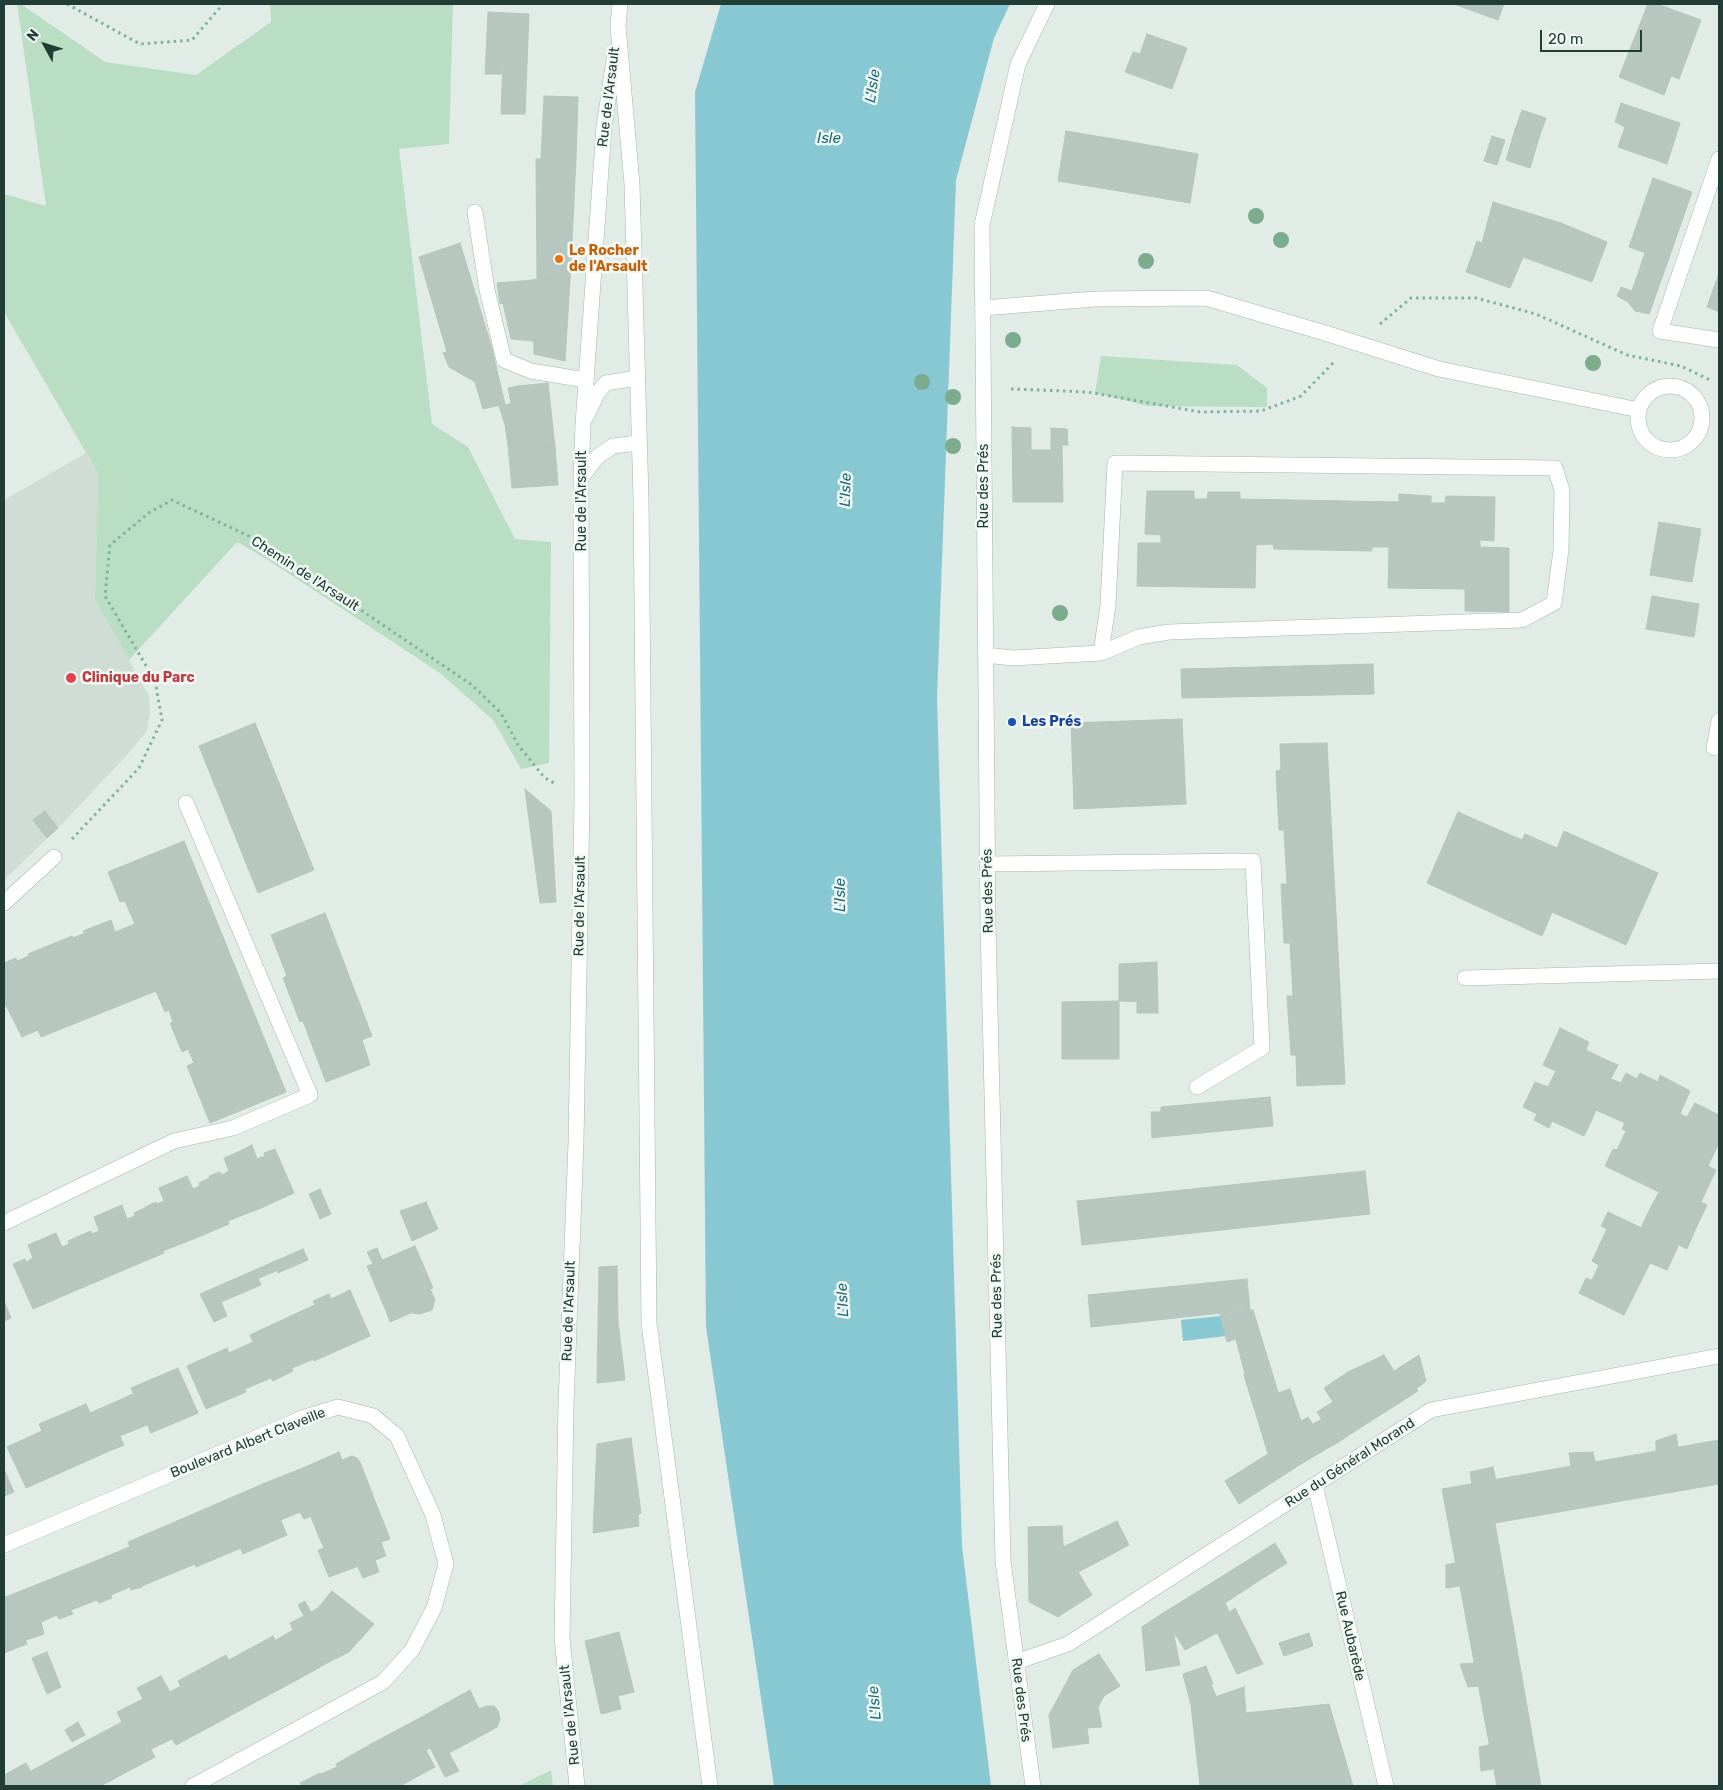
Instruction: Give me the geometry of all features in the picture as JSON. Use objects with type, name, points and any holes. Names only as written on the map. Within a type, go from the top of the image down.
[{"type":"street","points":[[620,4],[618,26],[632,184],[641,498],[649,1323],[710,1786]]},
{"type":"street","name":"Rue des Prés","points":[[1033,1786],[1003,1561],[987,864],[982,225],[1018,64],[1047,4]]},
{"type":"street","name":"Rue de l'Arsault","points":[[577,1786],[562,1638],[566,1405],[576,1142],[582,801],[581,478],[583,424],[604,127],[618,26]]},
{"type":"street","points":[[1719,159],[1660,331],[1719,340]]},
{"type":"street","points":[[476,212],[487,290],[504,360],[531,371],[586,380]]},
{"type":"street","points":[[983,308],[1095,299],[1206,298],[1439,369],[1639,410]]},
{"type":"street","points":[[583,424],[598,392],[606,382],[637,378]]},
{"type":"street","points":[[1670,386],[1690,393],[1701,410],[1702,420],[1694,440],[1676,450],[1665,450],[1647,440],[1641,431],[1638,421],[1639,410],[1651,393],[1660,388],[1670,386]]},
{"type":"street","points":[[581,478],[597,457],[613,446],[638,443]]},
{"type":"street","points":[[985,654],[1013,658],[1101,653],[1139,637],[1169,632],[1522,620],[1554,603],[1562,550],[1562,490],[1554,468],[1115,463],[1108,605],[1101,653]]},
{"type":"street","points":[[1714,748],[1719,721]]},
{"type":"street","points":[[4,1223],[174,1141],[233,1128],[310,1095],[186,803]]},
{"type":"street","points":[[4,903],[54,857]]},
{"type":"street","points":[[987,864],[1253,861],[1262,1048],[1197,1087]]},
{"type":"street","points":[[1465,978],[1719,970]]},
{"type":"street","name":"Rue du Général Morand","points":[[1016,1662],[1068,1644],[1431,1410],[1719,1356]]},
{"type":"street","name":"Boulevard Albert Claveille","points":[[4,1545],[305,1417],[338,1408],[373,1416],[397,1436],[433,1515],[446,1564],[434,1608],[412,1650],[383,1682],[193,1786]]},
{"type":"street","name":"Rue Aubarède","points":[[1315,1485],[1386,1786]]},
{"type":"path","points":[[66,4],[140,44],[192,40],[223,4]]},
{"type":"path","name":"Chemin de l'Arsault","points":[[54,857],[139,768],[162,720],[155,681],[105,596],[110,545],[150,512],[172,500],[257,540],[472,685],[501,713],[518,745],[544,777],[582,801]]},
{"type":"shaded area","name":"Clinique du Parc","points":[[86,453],[98,473],[95,600],[149,696],[150,713],[147,730],[129,753],[58,828],[4,880],[4,500]]},
{"type":"green space","points":[[17,4],[21,4],[105,62],[196,75],[271,22],[270,4],[453,4],[449,144],[399,149],[432,424],[468,447],[515,539],[551,542],[549,763],[521,769],[493,720],[440,673],[268,560],[237,542],[129,660],[95,600],[98,473],[4,312],[4,194],[46,206]]},
{"type":"green space","points":[[1101,356],[1237,365],[1267,388],[1267,407],[1148,406],[1095,393]]},
{"type":"green space","points":[[551,1770],[553,1786],[519,1786]]},
{"type":"water","name":"Isle","points":[[721,4],[1010,4],[994,38],[956,180],[937,698],[962,1546],[991,1786],[774,1786],[706,1327],[695,92]]},
{"type":"water","points":[[1221,1316],[1226,1336],[1183,1341],[1181,1320]]},
{"type":"building","points":[[1454,4],[1504,4],[1498,20]]},
{"type":"building","points":[[1648,4],[1657,4],[1701,20],[1679,79],[1671,76],[1664,95],[1619,77]]},
{"type":"building","points":[[488,12],[529,14],[525,114],[501,114],[504,36],[487,35]]},
{"type":"building","points":[[1147,34],[1187,48],[1172,89],[1125,72],[1133,52],[1140,54]]},
{"type":"building","points":[[487,35],[504,36],[503,74],[485,74]]},
{"type":"building","points":[[544,96],[578,97],[576,160],[541,159]]},
{"type":"building","points":[[1621,103],[1680,123],[1667,164],[1618,147],[1625,127],[1615,122]]},
{"type":"building","points":[[1522,110],[1546,118],[1539,138],[1515,130]]},
{"type":"building","points":[[1515,130],[1539,138],[1530,168],[1506,160]]},
{"type":"building","points":[[1066,131],[1132,142],[1125,192],[1058,181]]},
{"type":"building","points":[[1492,136],[1505,140],[1497,165],[1484,161]]},
{"type":"building","points":[[1132,142],[1198,154],[1190,203],[1125,192]]},
{"type":"building","points":[[536,159],[576,160],[570,280],[537,279]]},
{"type":"building","points":[[1653,178],[1692,192],[1668,261],[1629,247]]},
{"type":"building","points":[[1493,202],[1561,223],[1607,242],[1592,282],[1523,257],[1510,288],[1466,272],[1477,241],[1482,243]]},
{"type":"building","points":[[460,243],[491,345],[505,404],[483,409],[475,382],[449,367],[443,353],[447,352],[419,257]]},
{"type":"building","points":[[1645,253],[1668,261],[1649,314],[1635,311],[1628,302],[1617,296],[1621,287],[1632,291]]},
{"type":"building","points":[[1719,273],[1719,312],[1707,307]]},
{"type":"building","points":[[533,280],[570,280],[565,361],[534,354]]},
{"type":"building","points":[[533,280],[534,341],[511,339],[503,303],[500,304],[497,283]]},
{"type":"building","points":[[548,383],[555,447],[508,445],[505,425],[499,406],[520,402],[518,386]]},
{"type":"building","points":[[518,386],[520,402],[511,403],[508,388]]},
{"type":"building","points":[[1012,427],[1031,428],[1031,450],[1051,450],[1053,502],[1013,502]]},
{"type":"building","points":[[1051,428],[1067,429],[1068,445],[1051,445]]},
{"type":"building","points":[[508,445],[555,447],[558,485],[512,488]]},
{"type":"building","points":[[1051,445],[1062,445],[1063,502],[1053,502]]},
{"type":"building","points":[[1147,491],[1194,491],[1194,499],[1207,499],[1208,492],[1240,492],[1240,499],[1399,502],[1399,494],[1431,496],[1431,503],[1445,503],[1446,496],[1495,497],[1494,541],[1480,540],[1480,547],[1509,548],[1509,612],[1465,611],[1465,589],[1388,588],[1389,547],[1372,547],[1372,551],[1274,549],[1273,544],[1256,545],[1255,588],[1137,586],[1138,543],[1161,543],[1161,535],[1145,534]]},
{"type":"building","points":[[1659,522],[1701,529],[1692,582],[1650,575]]},
{"type":"building","points":[[1652,596],[1699,604],[1694,637],[1646,629]]},
{"type":"building","points":[[1373,664],[1374,694],[1182,698],[1181,669]]},
{"type":"building","points":[[1182,719],[1186,804],[1074,809],[1071,723]]},
{"type":"building","points":[[255,723],[314,870],[258,893],[199,746]]},
{"type":"building","points":[[1327,743],[1345,1084],[1297,1086],[1296,1055],[1291,1055],[1287,996],[1293,996],[1290,943],[1284,943],[1281,884],[1287,884],[1284,830],[1279,830],[1276,771],[1281,770],[1280,744]]},
{"type":"building","points":[[525,789],[551,811],[556,902],[540,903]]},
{"type":"building","points":[[45,811],[58,828],[47,838],[33,820]]},
{"type":"building","points":[[1458,812],[1522,840],[1525,834],[1557,848],[1564,831],[1658,873],[1626,945],[1552,912],[1542,936],[1427,883]]},
{"type":"building","points":[[184,841],[286,1092],[210,1123],[187,1066],[194,1063],[188,1049],[182,1052],[170,1023],[173,1022],[169,1010],[165,1012],[156,991],[41,1037],[38,1030],[22,1037],[4,1002],[4,963],[16,958],[17,961],[29,956],[28,954],[72,936],[73,938],[85,933],[83,931],[111,920],[115,932],[135,924],[125,901],[120,902],[108,872]]},
{"type":"building","points":[[325,913],[372,1036],[362,1040],[370,1065],[326,1082],[303,1021],[300,1022],[283,978],[287,976],[271,935]]},
{"type":"building","points":[[1157,962],[1158,1013],[1137,1013],[1137,1002],[1144,1002],[1144,987],[1119,987],[1119,964]]},
{"type":"building","points":[[1119,987],[1144,987],[1144,1002],[1119,1001]]},
{"type":"building","points":[[1119,1001],[1119,1059],[1062,1059],[1062,1002]]},
{"type":"building","points":[[1560,1028],[1589,1042],[1586,1050],[1604,1059],[1595,1077],[1608,1084],[1611,1079],[1621,1083],[1626,1073],[1637,1079],[1640,1073],[1658,1082],[1660,1075],[1690,1091],[1680,1114],[1687,1117],[1695,1103],[1719,1115],[1719,1143],[1708,1166],[1716,1170],[1701,1202],[1707,1205],[1695,1230],[1687,1227],[1667,1270],[1650,1263],[1624,1315],[1579,1293],[1586,1278],[1592,1280],[1599,1265],[1592,1261],[1607,1229],[1601,1226],[1608,1212],[1648,1231],[1657,1213],[1650,1209],[1659,1192],[1605,1166],[1613,1149],[1617,1150],[1626,1131],[1622,1129],[1625,1123],[1596,1110],[1590,1124],[1576,1117],[1569,1129],[1552,1121],[1549,1128],[1534,1120],[1537,1114],[1523,1107],[1535,1082],[1548,1087],[1556,1071],[1543,1065]]},
{"type":"building","points":[[1604,1059],[1618,1065],[1608,1084],[1595,1077]]},
{"type":"building","points":[[1270,1097],[1273,1126],[1160,1137],[1161,1107]]},
{"type":"building","points":[[1151,1112],[1161,1112],[1160,1137],[1152,1138]]},
{"type":"building","points":[[1576,1117],[1590,1124],[1584,1136],[1569,1129]]},
{"type":"building","points":[[252,1145],[257,1159],[265,1156],[264,1153],[275,1149],[294,1193],[261,1208],[238,1152]]},
{"type":"building","points":[[238,1152],[261,1208],[228,1221],[209,1176],[220,1172],[222,1175],[229,1171],[224,1158]]},
{"type":"building","points":[[1365,1171],[1370,1214],[1082,1245],[1077,1201]]},
{"type":"building","points":[[187,1176],[193,1189],[200,1186],[199,1183],[210,1178],[229,1224],[196,1238],[173,1182]]},
{"type":"building","points":[[173,1182],[196,1238],[163,1251],[145,1207],[164,1201],[159,1188]]},
{"type":"building","points":[[320,1189],[331,1214],[320,1219],[309,1194]]},
{"type":"building","points":[[426,1202],[438,1229],[412,1241],[400,1211]]},
{"type":"building","points":[[122,1205],[127,1219],[135,1216],[134,1213],[145,1208],[164,1253],[131,1267],[108,1211]]},
{"type":"building","points":[[1650,1209],[1657,1213],[1648,1231],[1641,1228]]},
{"type":"building","points":[[108,1211],[131,1267],[98,1281],[79,1236],[91,1231],[92,1234],[99,1231],[94,1217]]},
{"type":"building","points":[[1687,1227],[1695,1230],[1687,1249],[1679,1245]]},
{"type":"building","points":[[56,1233],[62,1247],[69,1244],[68,1241],[79,1236],[98,1281],[65,1295],[42,1239]]},
{"type":"building","points":[[42,1239],[65,1295],[33,1309],[13,1264],[25,1259],[26,1262],[33,1258],[28,1245]]},
{"type":"building","points":[[415,1246],[433,1288],[430,1289],[435,1300],[432,1310],[420,1314],[412,1313],[407,1302],[386,1311],[367,1266],[373,1264],[367,1252],[377,1248],[382,1260]]},
{"type":"building","points":[[303,1249],[308,1260],[278,1273],[273,1262]]},
{"type":"building","points":[[273,1262],[276,1271],[259,1278],[255,1270]]},
{"type":"building","points":[[617,1266],[618,1322],[625,1380],[597,1383],[599,1267]]},
{"type":"building","points":[[255,1270],[261,1285],[221,1302],[227,1316],[214,1322],[200,1294]]},
{"type":"building","points":[[1247,1279],[1250,1310],[1091,1327],[1088,1295]]},
{"type":"building","points":[[350,1290],[370,1336],[314,1361],[295,1314],[315,1305],[313,1301],[329,1294],[331,1299]]},
{"type":"building","points":[[4,1301],[11,1318],[4,1321]]},
{"type":"building","points":[[407,1302],[411,1313],[390,1322],[386,1311]]},
{"type":"building","points":[[1253,1310],[1292,1438],[1268,1454],[1244,1375],[1235,1336],[1241,1334],[1241,1312]]},
{"type":"building","points":[[1241,1312],[1241,1334],[1227,1342],[1220,1314]]},
{"type":"building","points":[[295,1314],[314,1359],[292,1368],[293,1371],[273,1381],[271,1378],[245,1389],[229,1353],[253,1342],[250,1335]]},
{"type":"building","points":[[227,1348],[246,1392],[206,1409],[187,1366]]},
{"type":"building","points":[[1384,1355],[1394,1371],[1419,1355],[1426,1381],[1416,1389],[1418,1391],[1363,1426],[1346,1400],[1353,1396],[1348,1372]]},
{"type":"building","points":[[178,1368],[198,1413],[151,1433],[131,1388]]},
{"type":"building","points":[[1348,1372],[1353,1396],[1346,1400],[1363,1426],[1337,1443],[1317,1412],[1333,1402],[1324,1388]]},
{"type":"building","points":[[1290,1389],[1301,1421],[1308,1417],[1328,1448],[1301,1464],[1287,1442],[1292,1438],[1278,1393]]},
{"type":"building","points":[[133,1394],[147,1425],[120,1436],[124,1445],[107,1452],[90,1413]]},
{"type":"building","points":[[86,1404],[107,1452],[60,1473],[39,1424]]},
{"type":"building","points":[[1322,1419],[1337,1443],[1328,1448],[1313,1424]]},
{"type":"building","points":[[42,1431],[60,1473],[26,1488],[7,1447]]},
{"type":"building","points":[[1676,1434],[1678,1447],[1656,1451],[1656,1441]]},
{"type":"building","points":[[631,1438],[641,1513],[638,1515],[639,1526],[593,1533],[597,1444]]},
{"type":"building","points":[[1719,1440],[1719,1476],[1484,1518],[1530,1786],[1497,1786],[1442,1489]]},
{"type":"building","points":[[1287,1442],[1301,1464],[1239,1504],[1225,1481]]},
{"type":"building","points":[[339,1452],[342,1460],[352,1456],[357,1458],[372,1493],[317,1514],[298,1470]]},
{"type":"building","points":[[1593,1452],[1595,1462],[1571,1466],[1569,1453]]},
{"type":"building","points":[[1493,1467],[1496,1480],[1472,1484],[1470,1472]]},
{"type":"building","points":[[4,1469],[14,1492],[4,1496]]},
{"type":"building","points":[[298,1470],[317,1514],[304,1519],[300,1512],[281,1520],[265,1483]]},
{"type":"building","points":[[1719,1476],[1719,1484],[1495,1523],[1541,1786],[1530,1786],[1484,1518]]},
{"type":"building","points":[[265,1483],[287,1535],[243,1554],[221,1502]]},
{"type":"building","points":[[372,1493],[390,1539],[381,1542],[386,1556],[329,1577],[318,1550],[324,1548],[319,1537],[331,1532],[322,1512]]},
{"type":"building","points":[[221,1502],[241,1548],[196,1567],[177,1521]]},
{"type":"building","points":[[322,1512],[331,1532],[319,1537],[311,1517]]},
{"type":"building","points":[[177,1521],[195,1564],[142,1586],[127,1548],[130,1547],[128,1542]]},
{"type":"building","points":[[1117,1521],[1129,1545],[1101,1560],[1086,1536]]},
{"type":"building","points":[[1062,1526],[1067,1611],[1058,1617],[1029,1602],[1028,1527]]},
{"type":"building","points":[[1086,1536],[1101,1560],[1078,1572],[1092,1595],[1067,1611],[1063,1547]]},
{"type":"building","points":[[1275,1543],[1287,1563],[1254,1584],[1245,1562]]},
{"type":"building","points":[[127,1548],[142,1587],[131,1590],[130,1587],[111,1595],[112,1598],[99,1603],[97,1600],[84,1605],[71,1571]]},
{"type":"building","points":[[375,1560],[379,1572],[363,1578],[358,1567]]},
{"type":"building","points":[[1245,1562],[1254,1584],[1225,1603],[1229,1611],[1213,1624],[1197,1592]]},
{"type":"building","points":[[1455,1563],[1460,1586],[1446,1588],[1446,1565]]},
{"type":"building","points":[[71,1571],[84,1605],[71,1610],[73,1614],[59,1619],[57,1615],[41,1622],[44,1634],[26,1640],[8,1596]]},
{"type":"building","points":[[332,1591],[374,1624],[349,1652],[329,1662],[298,1605],[305,1601],[311,1612],[318,1608]]},
{"type":"building","points":[[1197,1592],[1217,1633],[1185,1650],[1175,1634],[1174,1636],[1163,1613]]},
{"type":"building","points":[[8,1596],[24,1636],[4,1644],[4,1597]]},
{"type":"building","points":[[1235,1608],[1263,1664],[1237,1674],[1213,1624]]},
{"type":"building","points":[[1163,1613],[1174,1636],[1180,1665],[1146,1671],[1142,1627]]},
{"type":"building","points":[[304,1616],[329,1662],[297,1680],[276,1640],[293,1630],[290,1623]]},
{"type":"building","points":[[619,1632],[634,1692],[618,1696],[621,1709],[601,1714],[585,1641]]},
{"type":"building","points":[[1309,1633],[1313,1646],[1284,1656],[1279,1643]]},
{"type":"building","points":[[24,1636],[27,1644],[4,1653],[4,1644]]},
{"type":"building","points":[[273,1636],[297,1680],[252,1704],[229,1660]]},
{"type":"building","points":[[47,1652],[61,1687],[47,1694],[32,1658]]},
{"type":"building","points":[[1099,1654],[1120,1686],[1104,1696],[1098,1707],[1102,1727],[1087,1728],[1089,1743],[1053,1748],[1049,1715],[1073,1670]]},
{"type":"building","points":[[226,1655],[252,1704],[204,1730],[178,1681]]},
{"type":"building","points":[[1474,1663],[1478,1686],[1468,1687],[1460,1664]]},
{"type":"building","points":[[1206,1666],[1216,1696],[1191,1705],[1183,1674]]},
{"type":"building","points":[[161,1676],[170,1692],[181,1686],[204,1730],[176,1745],[172,1739],[151,1749],[127,1707],[143,1699],[137,1688]]},
{"type":"building","points":[[1244,1687],[1246,1713],[1329,1704],[1353,1786],[1200,1786],[1191,1705]]},
{"type":"building","points":[[470,1690],[479,1709],[494,1706],[498,1711],[500,1719],[497,1727],[449,1753],[459,1771],[445,1777],[416,1720]]},
{"type":"building","points":[[127,1707],[155,1757],[110,1781],[88,1740],[122,1722],[117,1712]]},
{"type":"building","points":[[416,1720],[430,1748],[426,1750],[435,1767],[400,1786],[394,1786],[371,1744]]},
{"type":"building","points":[[78,1722],[85,1735],[72,1742],[65,1730]]},
{"type":"building","points":[[88,1740],[110,1781],[100,1786],[39,1786],[31,1771]]},
{"type":"building","points":[[371,1744],[394,1786],[348,1786],[336,1764]]},
{"type":"building","points":[[1489,1745],[1493,1769],[1481,1771],[1479,1747]]},
{"type":"building","points":[[26,1763],[39,1786],[4,1786],[4,1775]]},
{"type":"building","points":[[337,1767],[348,1786],[302,1786],[300,1783],[320,1773]]},
{"type":"place","name":"Le Rocher de l'Arsault","points":[[559,259]]},
{"type":"place","name":"Clinique du Parc","points":[[71,678]]},
{"type":"place","name":"Les Prés","points":[[1012,722]]},
{"type":"water label","name":"L'Isle","points":[[873,86]]},
{"type":"water label","name":"L'Isle","points":[[846,490]]},
{"type":"water label","name":"L'Isle","points":[[841,895]]},
{"type":"water label","name":"L'Isle","points":[[843,1300]]},
{"type":"water label","name":"L'Isle","points":[[875,1703]]}]
